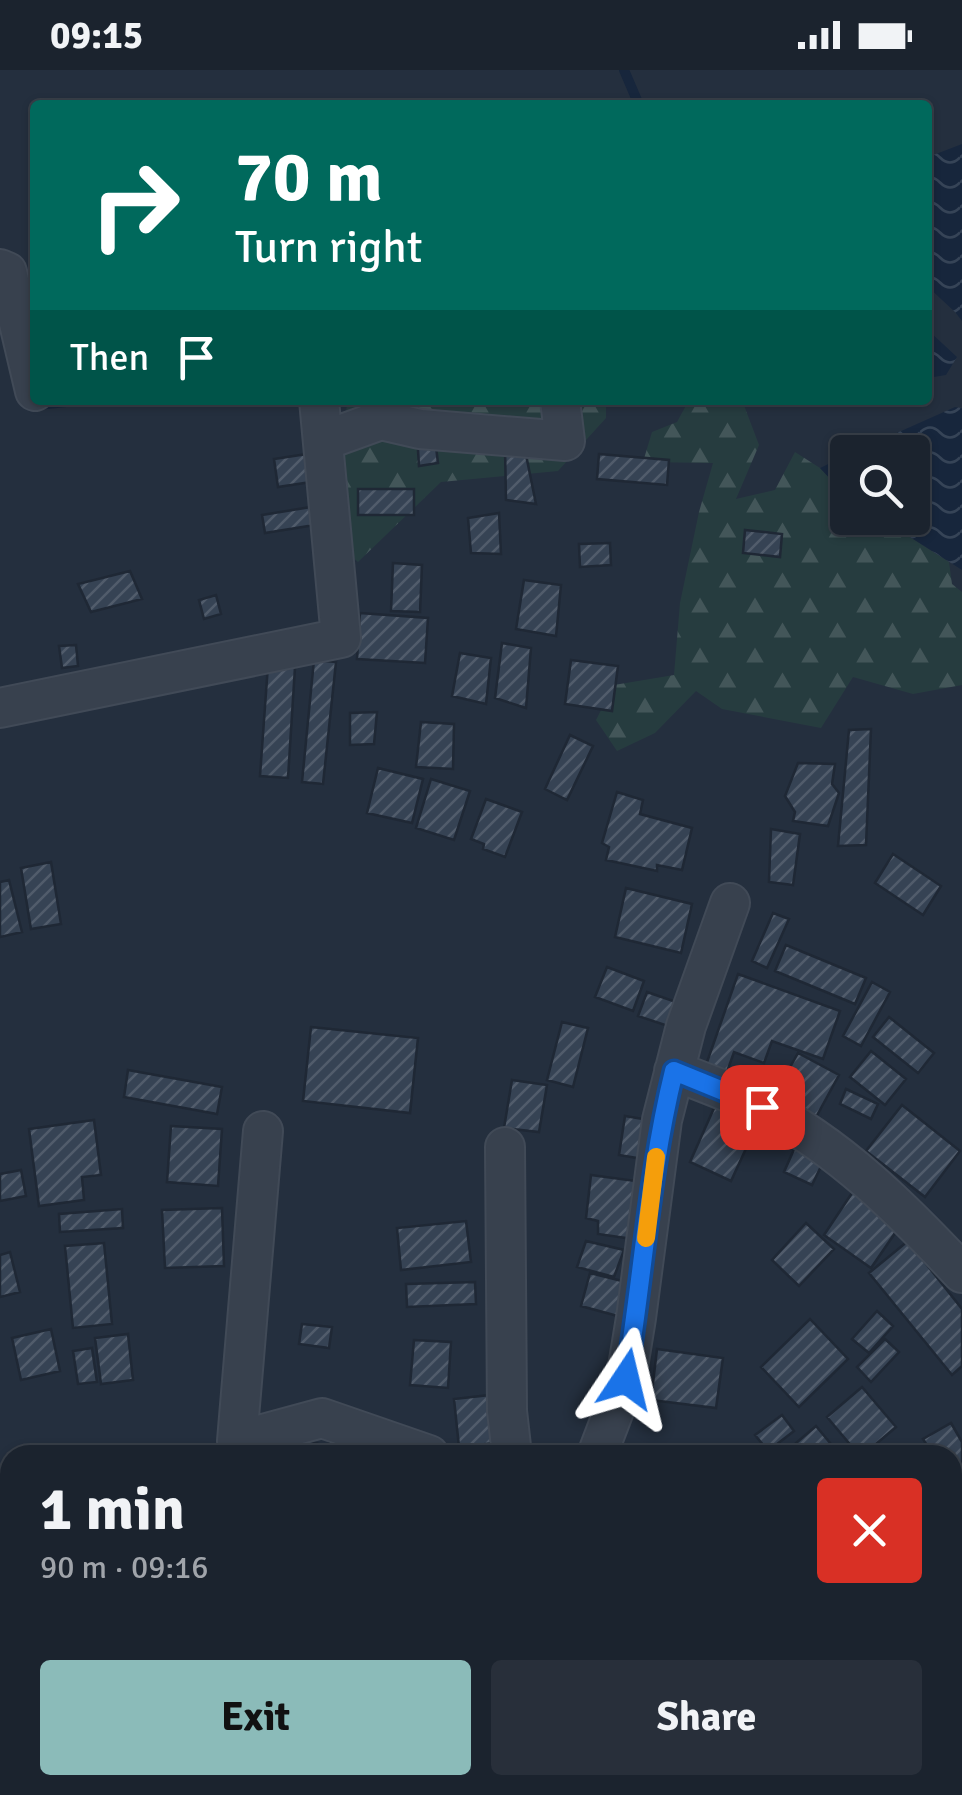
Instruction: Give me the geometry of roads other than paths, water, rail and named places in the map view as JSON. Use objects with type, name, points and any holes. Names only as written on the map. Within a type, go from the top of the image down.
[{"type":"street","points":[[0,268],[8,272],[30,368]]},
{"type":"street","points":[[0,708],[342,638],[319,405]]},
{"type":"street","points":[[323,440],[381,420],[420,429],[565,441],[561,405]]},
{"type":"street","points":[[601,1445],[626,1379],[662,1120],[686,1026],[730,903]]},
{"type":"street","points":[[674,1071],[762,1107],[824,1146],[888,1198],[962,1273]]},
{"type":"street","points":[[238,1445],[263,1131]]},
{"type":"street","points":[[505,1146],[511,1445]]},
{"type":"street","points":[[246,1445],[322,1418],[400,1445]]},
{"type":"water","points":[[962,144],[962,321],[932,291],[932,155]]},
{"type":"water","points":[[932,334],[957,357],[946,375],[932,377]]},
{"type":"water","points":[[955,407],[962,408],[962,570],[907,535],[930,535],[930,435],[892,435]]},
{"type":"water","points":[[830,463],[830,479],[820,468]]},
{"type":"waterway","points":[[624,70],[637,100]]}]
